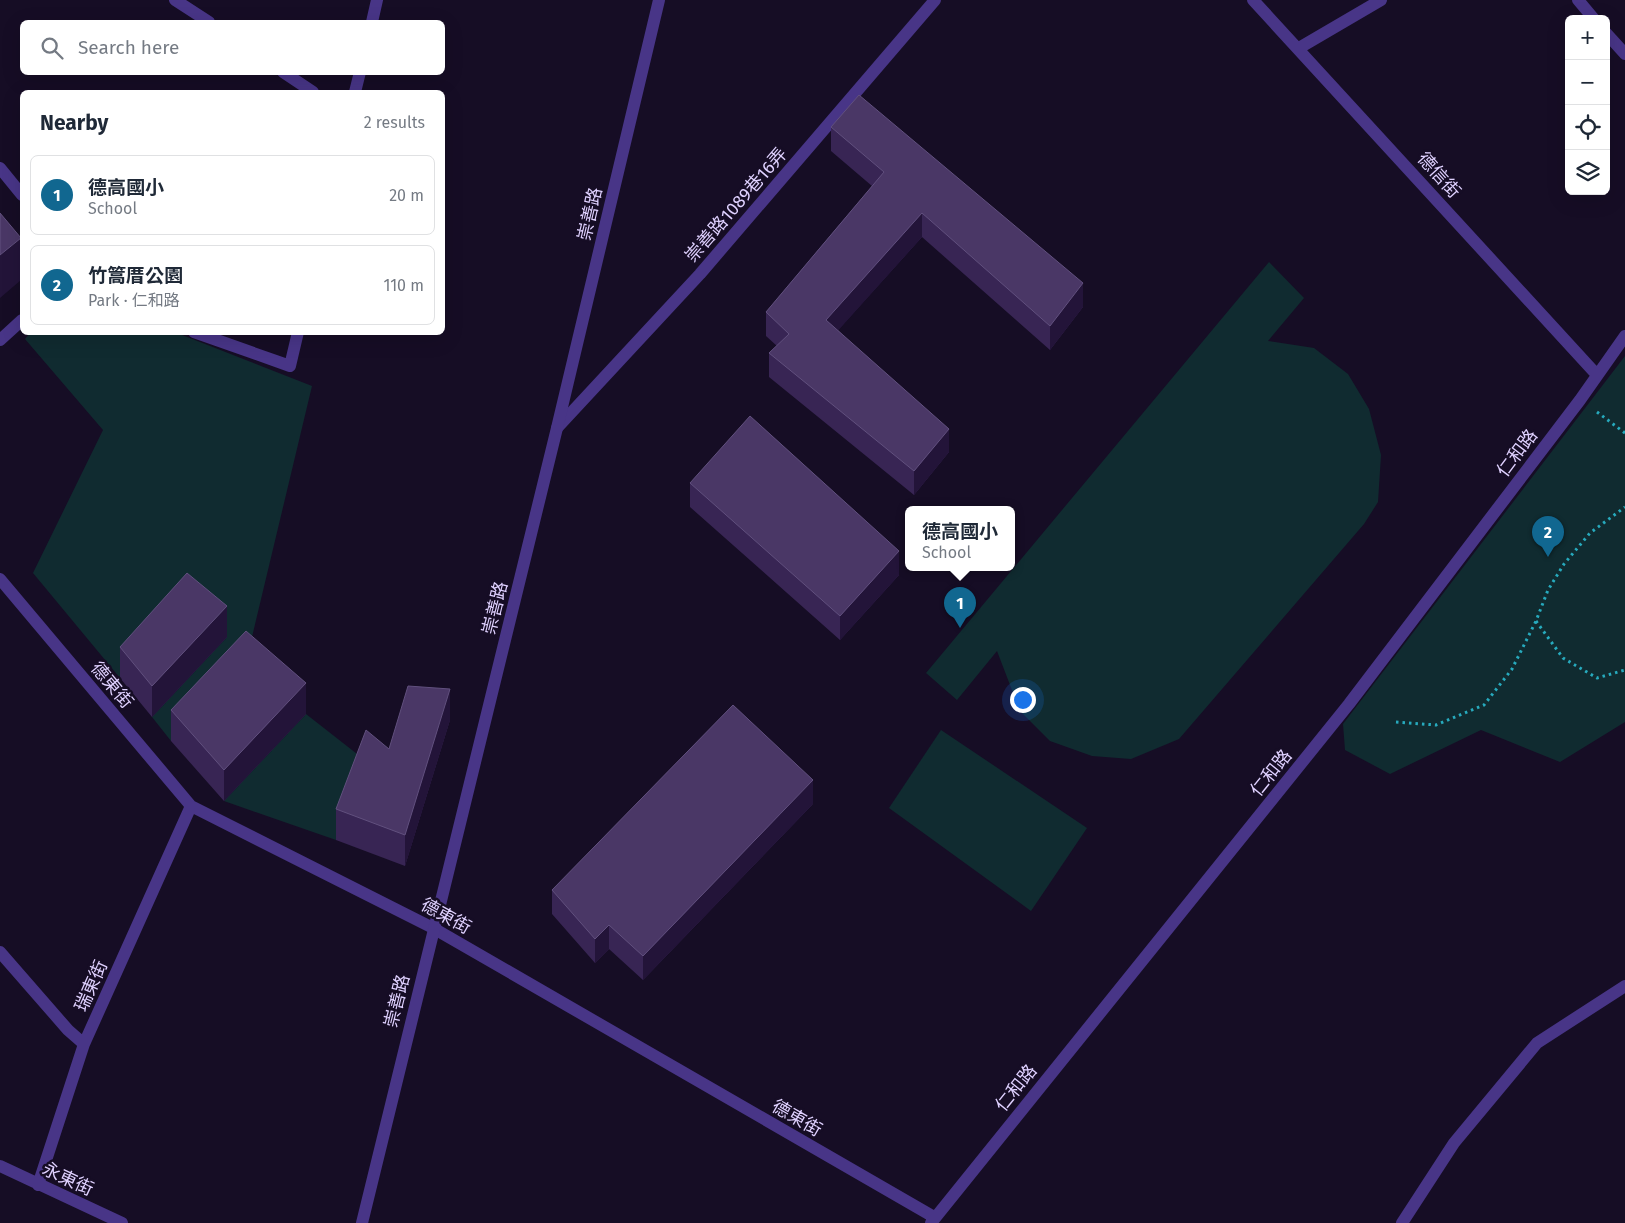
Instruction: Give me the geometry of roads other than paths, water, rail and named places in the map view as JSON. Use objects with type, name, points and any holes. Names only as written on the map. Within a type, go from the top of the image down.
[{"type":"street","points":[[175,0],[206,20]]},
{"type":"street","points":[[372,20],[377,0]]},
{"type":"street","name":"崇善路","points":[[362,1223],[432,928],[557,428],[659,0]]},
{"type":"street","name":"崇善路1089巷16弄","points":[[557,428],[700,274],[935,0]]},
{"type":"street","name":"德信街","points":[[1253,0],[1597,375]]},
{"type":"street","points":[[1299,48],[1382,0]]},
{"type":"street","points":[[1578,0],[1591,15]]},
{"type":"street","points":[[1610,37],[1625,54]]},
{"type":"street","points":[[288,75],[310,90]]},
{"type":"street","points":[[356,90],[359,75]]},
{"type":"street","points":[[0,168],[20,193]]},
{"type":"street","points":[[0,340],[20,322]]},
{"type":"street","points":[[202,335],[290,366],[297,335]]},
{"type":"street","name":"仁和路","points":[[932,1220],[1349,704],[1580,400],[1625,336]]},
{"type":"street","name":"德東街","points":[[0,578],[191,806],[432,928],[932,1220]]},
{"type":"street","name":"瑞東街","points":[[38,1185],[84,1044],[191,806]]},
{"type":"street","points":[[0,952],[68,1030],[84,1044]]},
{"type":"street","points":[[1402,1223],[1454,1143],[1537,1043],[1625,986]]},
{"type":"street","name":"永東街","points":[[0,1166],[122,1223]]},
{"type":"place","name":"竹篙厝公園","points":[[1548,557]]},
{"type":"place","name":"德高國小","points":[[960,628]]}]
